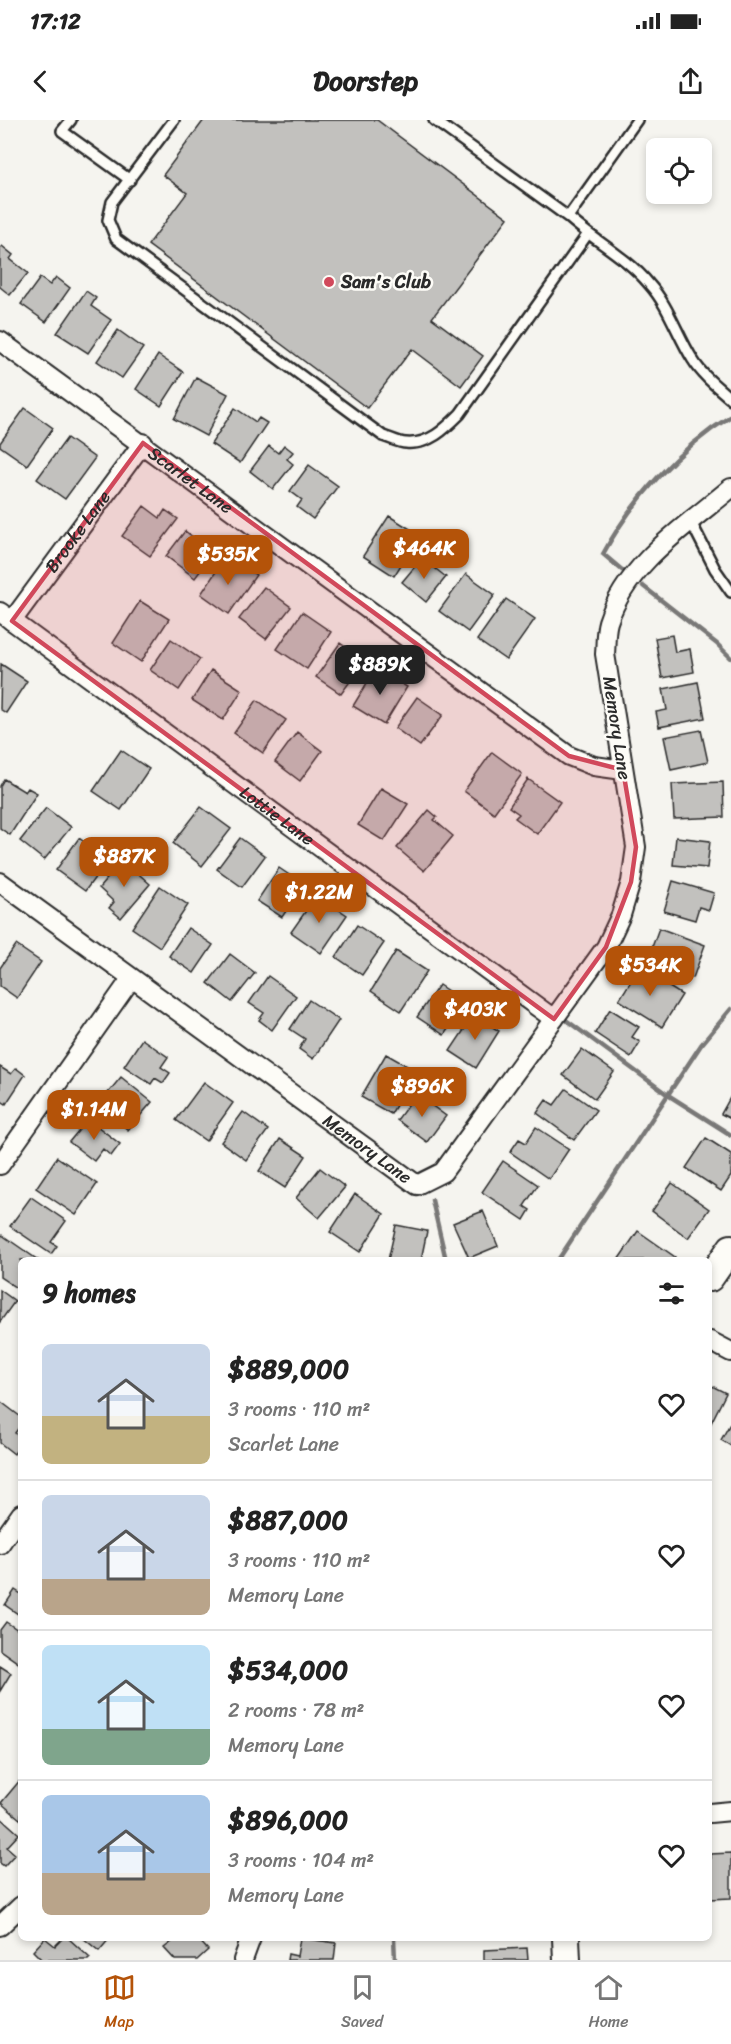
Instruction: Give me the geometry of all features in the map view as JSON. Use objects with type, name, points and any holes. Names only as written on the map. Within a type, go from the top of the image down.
[{"type":"street","name":"Scarlet Lane","points":[[0,341],[569,756],[594,766],[623,770]]},
{"type":"street","name":"Brooke Lane","points":[[6,616],[142,443]]},
{"type":"street","name":"Memory Lane","points":[[0,882],[417,1185],[443,1173],[606,947],[621,915],[631,882],[636,847],[605,654],[608,623],[619,598],[642,563],[731,488]]},
{"type":"street","name":"Lottie Lane","points":[[6,616],[554,1019]]},
{"type":"street","points":[[2,1159],[131,979]]},
{"type":"street","points":[[712,1275],[731,1248]]},
{"type":"street","points":[[712,1342],[731,1352]]},
{"type":"street","points":[[0,1544],[18,1518]]},
{"type":"street","points":[[712,1813],[731,1811]]},
{"type":"street","points":[[0,1926],[18,1909]]},
{"type":"street","points":[[243,1960],[250,1941]]},
{"type":"street","points":[[566,1941],[567,1960]]},
{"type":"lane","points":[[70,120],[62,131],[129,180]]},
{"type":"lane","points":[[174,120],[112,202],[108,220],[116,239],[383,436],[406,443],[424,441],[443,432],[460,414],[587,235]]},
{"type":"lane","points":[[434,120],[568,217],[587,235],[632,267],[649,283],[663,303],[693,361],[710,382],[731,399]]},
{"type":"lane","points":[[568,217],[637,120]]},
{"type":"lane","points":[[691,522],[715,569],[730,587]]},
{"type":"highlighted area","points":[[143,443],[569,756],[623,770],[636,847],[631,882],[606,947],[554,1019],[12,621]]},
{"type":"building","name":"Sam's Club","points":[[204,120],[377,120],[508,218],[432,318],[483,356],[461,386],[412,349],[367,408],[148,245],[187,193],[163,175]]},
{"type":"building","points":[[2,246],[13,255],[10,259],[28,273],[10,295],[0,287],[0,248]]},
{"type":"building","points":[[56,277],[70,288],[46,322],[21,304],[40,278],[50,285]]},
{"type":"building","points":[[86,291],[96,298],[91,306],[111,320],[88,353],[57,333]]},
{"type":"building","points":[[118,330],[143,348],[122,378],[97,361]]},
{"type":"building","points":[[158,355],[183,372],[161,406],[136,389]]},
{"type":"building","points":[[196,377],[228,394],[206,436],[174,419]]},
{"type":"building","points":[[25,408],[53,428],[27,465],[0,446]]},
{"type":"building","points":[[235,408],[256,422],[259,418],[267,423],[240,463],[211,444]]},
{"type":"building","points":[[67,438],[95,458],[65,499],[37,479]]},
{"type":"building","points":[[284,445],[293,452],[287,459],[293,464],[273,489],[250,471],[269,446],[278,453]]},
{"type":"building","points":[[309,465],[338,486],[313,519],[297,507],[302,500],[290,491]]},
{"type":"building","points":[[144,506],[160,518],[165,510],[178,519],[150,556],[122,536]]},
{"type":"building","points":[[389,516],[420,535],[394,576],[363,556]]},
{"type":"building","points":[[185,531],[214,553],[195,578],[166,556]]},
{"type":"building","points":[[422,558],[446,577],[426,602],[402,582]]},
{"type":"building","points":[[223,561],[239,572],[243,566],[256,575],[229,614],[201,594]]},
{"type":"building","points":[[466,574],[495,595],[468,632],[439,611]]},
{"type":"building","points":[[264,587],[291,607],[266,639],[239,619]]},
{"type":"building","points":[[506,599],[535,619],[506,660],[477,640]]},
{"type":"building","points":[[140,601],[169,619],[141,662],[113,643]]},
{"type":"building","points":[[302,612],[331,632],[307,669],[277,649]]},
{"type":"building","points":[[672,635],[675,652],[690,649],[694,672],[662,678],[655,638]]},
{"type":"building","points":[[171,639],[200,659],[179,690],[150,670]]},
{"type":"building","points":[[340,643],[365,661],[341,694],[316,677]]},
{"type":"building","points":[[1,664],[27,681],[6,713],[0,709]]},
{"type":"building","points":[[376,668],[407,687],[384,725],[353,706]]},
{"type":"building","points":[[211,670],[242,690],[223,720],[192,700]]},
{"type":"building","points":[[698,682],[705,718],[659,727],[656,712],[667,710],[663,689]]},
{"type":"building","points":[[417,697],[443,715],[420,746],[395,728]]},
{"type":"building","points":[[257,700],[286,720],[263,753],[234,733]]},
{"type":"building","points":[[701,730],[708,762],[671,770],[664,737]]},
{"type":"building","points":[[297,732],[322,751],[300,781],[275,762]]},
{"type":"building","points":[[121,750],[149,769],[121,810],[93,791]]},
{"type":"building","points":[[492,752],[522,774],[494,813],[464,791]]},
{"type":"building","points":[[4,779],[25,792],[28,788],[37,793],[10,835],[0,828],[0,786]]},
{"type":"building","points":[[528,779],[560,802],[537,834],[515,818],[519,814],[509,807]]},
{"type":"building","points":[[723,782],[724,817],[674,819],[672,784]]},
{"type":"building","points":[[381,788],[408,804],[384,841],[358,825]]},
{"type":"building","points":[[201,807],[231,829],[202,866],[173,843]]},
{"type":"building","points":[[46,808],[71,827],[44,860],[20,841]]},
{"type":"building","points":[[429,810],[437,817],[434,820],[453,836],[424,871],[397,848]]},
{"type":"building","points":[[676,837],[710,841],[707,868],[673,865]]},
{"type":"building","points":[[79,838],[108,860],[85,891],[56,870]]},
{"type":"building","points":[[240,838],[265,856],[242,887],[217,869]]},
{"type":"building","points":[[123,860],[150,884],[121,918],[109,908],[114,902],[99,888]]},
{"type":"building","points":[[279,868],[304,885],[282,917],[257,901]]},
{"type":"building","points":[[673,881],[714,893],[709,910],[699,907],[695,920],[664,911]]},
{"type":"building","points":[[160,886],[188,905],[160,947],[132,928]]},
{"type":"building","points":[[317,895],[347,915],[321,953],[291,932]]},
{"type":"building","points":[[357,925],[384,943],[362,975],[336,957]]},
{"type":"building","points":[[188,928],[213,945],[194,973],[169,956]]},
{"type":"building","points":[[659,928],[705,945],[693,978],[647,961]]},
{"type":"building","points":[[16,945],[41,962],[17,998],[0,986],[0,968]]},
{"type":"building","points":[[396,951],[427,971],[401,1011],[371,991]]},
{"type":"building","points":[[230,954],[255,973],[232,1002],[208,983]]},
{"type":"building","points":[[639,968],[682,995],[662,1027],[619,1000]]},
{"type":"building","points":[[268,976],[296,996],[272,1030],[259,1020],[264,1013],[249,1003]]},
{"type":"building","points":[[439,985],[466,1003],[444,1035],[417,1017]]},
{"type":"building","points":[[309,1000],[339,1020],[313,1059],[299,1049],[305,1039],[290,1029]]},
{"type":"building","points":[[610,1009],[639,1027],[632,1037],[640,1042],[631,1057],[595,1033]]},
{"type":"building","points":[[474,1015],[499,1031],[476,1068],[450,1051]]},
{"type":"building","points":[[142,1039],[168,1057],[161,1067],[170,1073],[163,1083],[155,1078],[151,1084],[124,1066]]},
{"type":"building","points":[[582,1049],[614,1072],[595,1099],[563,1075]]},
{"type":"building","points":[[386,1054],[416,1071],[391,1114],[361,1097]]},
{"type":"building","points":[[0,1067],[11,1074],[16,1068],[25,1075],[6,1104],[0,1100]]},
{"type":"building","points":[[121,1077],[152,1102],[128,1130],[98,1105]]},
{"type":"building","points":[[204,1082],[233,1103],[206,1141],[176,1120]]},
{"type":"building","points":[[566,1089],[596,1110],[574,1140],[537,1113],[546,1100],[554,1105]]},
{"type":"building","points":[[416,1094],[446,1116],[427,1142],[397,1120]]},
{"type":"building","points":[[731,1096],[731,1119],[721,1114]]},
{"type":"building","points":[[243,1112],[268,1130],[246,1160],[221,1142]]},
{"type":"building","points":[[88,1119],[120,1144],[111,1156],[103,1149],[94,1161],[69,1142]]},
{"type":"building","points":[[536,1127],[569,1149],[549,1179],[510,1152],[519,1139],[526,1143]]},
{"type":"building","points":[[706,1138],[731,1154],[731,1176],[721,1191],[686,1168]]},
{"type":"building","points":[[280,1139],[306,1156],[285,1188],[259,1171]]},
{"type":"building","points":[[57,1157],[97,1184],[76,1215],[36,1188]]},
{"type":"building","points":[[503,1161],[538,1185],[524,1206],[530,1210],[524,1220],[482,1192]]},
{"type":"building","points":[[320,1168],[345,1187],[319,1218],[296,1198]]},
{"type":"building","points":[[672,1183],[709,1209],[688,1238],[652,1211]]},
{"type":"building","points":[[355,1194],[384,1214],[360,1252],[330,1232]]},
{"type":"building","points":[[31,1197],[66,1221],[51,1242],[57,1246],[51,1254],[10,1226]]},
{"type":"building","points":[[483,1211],[498,1246],[469,1257],[453,1223]]},
{"type":"building","points":[[396,1225],[427,1231],[422,1257],[389,1257]]},
{"type":"building","points":[[638,1231],[675,1257],[620,1257]]},
{"type":"building","points":[[2,1235],[34,1257],[18,1257],[18,1289],[0,1277],[0,1238]]},
{"type":"building","points":[[0,1290],[15,1301],[0,1322]]},
{"type":"building","points":[[712,1386],[726,1393],[712,1421]]},
{"type":"building","points":[[0,1401],[18,1415],[18,1429],[15,1433],[18,1436],[18,1448],[14,1454],[0,1443]]},
{"type":"building","points":[[731,1422],[731,1446],[721,1440]]},
{"type":"building","points":[[15,1590],[18,1592],[18,1614],[5,1605]]},
{"type":"building","points":[[6,1622],[18,1630],[18,1663],[0,1650],[0,1630]]},
{"type":"building","points":[[0,1666],[11,1673],[0,1691]]},
{"type":"building","points":[[18,1783],[18,1817],[1,1803]]},
{"type":"building","points":[[0,1817],[18,1835],[7,1847],[15,1854],[4,1866],[0,1863]]},
{"type":"building","points":[[731,1853],[731,1898],[712,1899],[712,1854]]},
{"type":"building","points":[[42,1941],[49,1941],[55,1946],[60,1941],[71,1941],[90,1958],[88,1960],[42,1960],[33,1951]]},
{"type":"building","points":[[87,1941],[107,1941],[99,1951]]},
{"type":"building","points":[[173,1941],[200,1941],[208,1950],[197,1960],[175,1960],[164,1948]]},
{"type":"building","points":[[300,1941],[336,1943],[334,1960],[287,1960],[288,1954],[297,1956]]},
{"type":"building","points":[[527,1948],[528,1960],[484,1960],[484,1950]]},
{"type":"waterway","points":[[622,570],[603,554],[628,514],[642,495],[675,460],[711,429],[731,416]]},
{"type":"waterway","points":[[643,586],[717,644],[731,658]]},
{"type":"waterway","points":[[560,1257],[701,1045],[731,1009]]},
{"type":"waterway","points":[[566,1020],[668,1095],[731,1135]]},
{"type":"waterway","points":[[432,1200],[445,1257]]},
{"type":"waterway","points":[[394,1941],[395,1960]]},
{"type":"place","name":"Sam's Club","points":[[329,282]]}]
